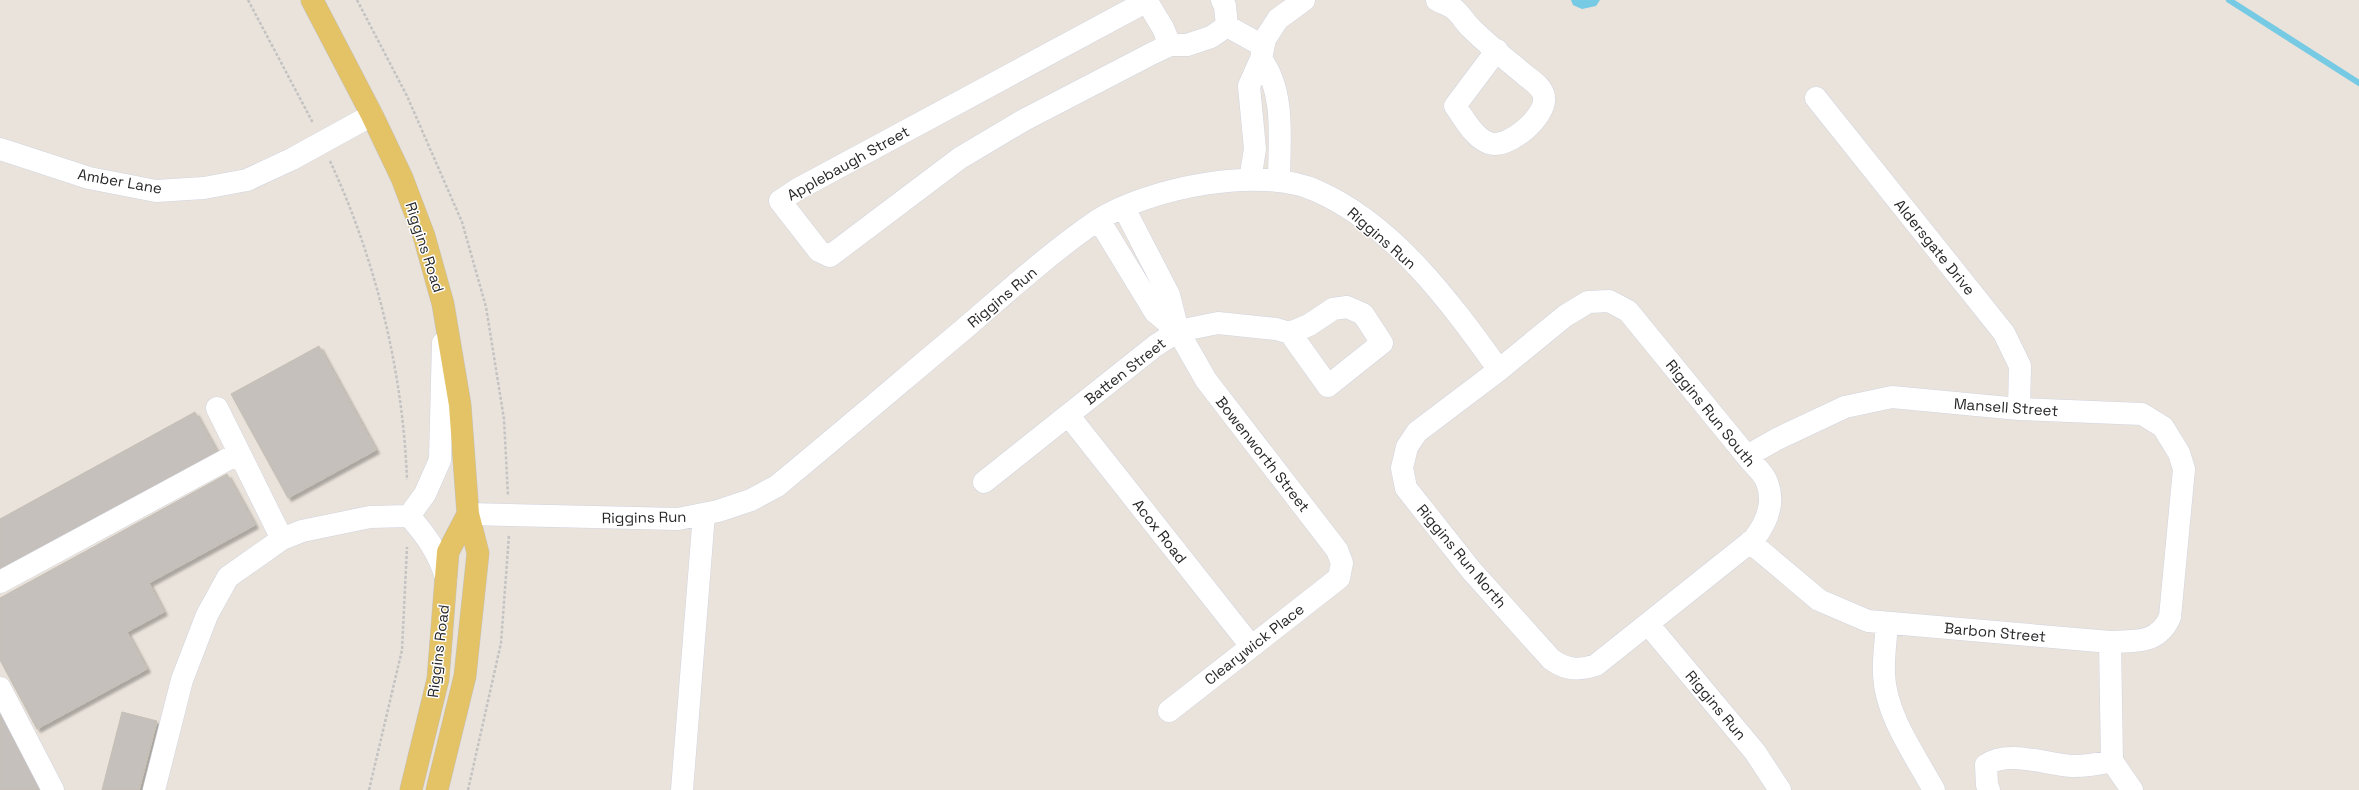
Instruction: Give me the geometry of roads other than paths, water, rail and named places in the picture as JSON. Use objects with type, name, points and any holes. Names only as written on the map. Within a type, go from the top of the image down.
[{"type":"main road","name":"Riggins Road","points":[[312,0],[372,115],[402,178],[424,236],[443,304],[460,405],[468,514],[478,553],[466,676],[437,790]]},
{"type":"main road","name":"Riggins Road","points":[[411,790],[438,679],[448,552],[468,514]]},
{"type":"street","name":"Applebaugh Street","points":[[1170,45],[1163,28],[1146,0],[798,189],[780,201],[819,251],[830,256],[960,158],[1024,120],[1170,45],[1187,45],[1211,37],[1227,26]]},
{"type":"street","points":[[1222,0],[1225,6],[1227,26],[1262,53],[1269,70],[1280,118],[1279,181]]},
{"type":"street","points":[[1250,180],[1255,148],[1249,86],[1262,53],[1265,39],[1278,19],[1304,0]]},
{"type":"street","points":[[1437,0],[1454,8],[1472,29],[1497,50]]},
{"type":"street","name":"Aldersgate Drive","points":[[1816,98],[2004,333],[2020,366],[2020,409]]},
{"type":"street","name":"Amber Lane","points":[[0,149],[89,178],[156,191],[204,188],[247,180],[372,115]]},
{"type":"street","points":[[1252,121],[1280,118]]},
{"type":"street","name":"Riggins Run","points":[[468,514],[678,519],[704,514],[751,500],[777,486],[1026,276],[1099,220],[1156,194],[1182,188],[1250,180],[1279,181],[1315,189],[1356,211],[1389,240],[1456,310],[1499,370]]},
{"type":"street","name":"Bowenworth Street","points":[[1124,208],[1169,295],[1178,331],[1206,380],[1337,550],[1342,563],[1339,578]]},
{"type":"street","name":"Bowenworth Street","points":[[1099,220],[1155,312],[1178,331]]},
{"type":"street","name":"Riggins Run South","points":[[1499,370],[1565,316],[1588,302],[1609,301],[1628,311],[1766,480],[1770,499],[1764,525],[1750,542],[1648,624]]},
{"type":"street","points":[[409,516],[426,494],[440,460],[443,304]]},
{"type":"street","name":"Batten Street","points":[[984,482],[1155,346],[1178,331],[1218,323],[1276,329],[1290,334]]},
{"type":"street","name":"Riggins Run North","points":[[1499,370],[1417,432],[1407,447],[1402,468],[1406,488],[1471,570],[1559,666],[1583,670],[1596,666],[1648,624]]},
{"type":"street","name":"Mansell Street","points":[[1747,456],[1777,439],[1845,407],[1892,398],[2020,409],[2142,414],[2163,427],[2179,453],[2184,470],[2178,532]]},
{"type":"street","points":[[217,408],[282,539]]},
{"type":"street","name":"Acox Road","points":[[1068,416],[1251,646]]},
{"type":"street","points":[[0,582],[240,453]]},
{"type":"street","points":[[682,790],[704,514]]},
{"type":"street","points":[[154,790],[182,680],[207,615],[228,577],[282,539],[302,531],[370,517],[409,516],[426,535],[436,551],[446,578]]},
{"type":"street","name":"Barbon Street","points":[[1750,542],[1818,600],[1868,621],[2110,642],[2139,640],[2153,637],[2164,629],[2170,617],[2178,532]]},
{"type":"street","name":"Clearywick Place","points":[[1169,711],[1339,578]]},
{"type":"street","points":[[1886,623],[1884,676],[1888,699],[1897,721],[1933,790]]},
{"type":"street","name":"Riggins Run","points":[[1648,624],[1755,752],[1780,790]]},
{"type":"street","points":[[2110,642],[2112,761],[2132,790]]},
{"type":"street","points":[[0,688],[53,790]]},
{"type":"street","points":[[1989,790],[1986,780],[1986,765],[1995,759],[2034,760],[2072,766],[2092,765],[2112,761]]},
{"type":"water","points":[[1571,0],[1600,0],[1596,6],[1582,9],[1573,5]]},
{"type":"waterway","points":[[2229,0],[2359,83]]}]
